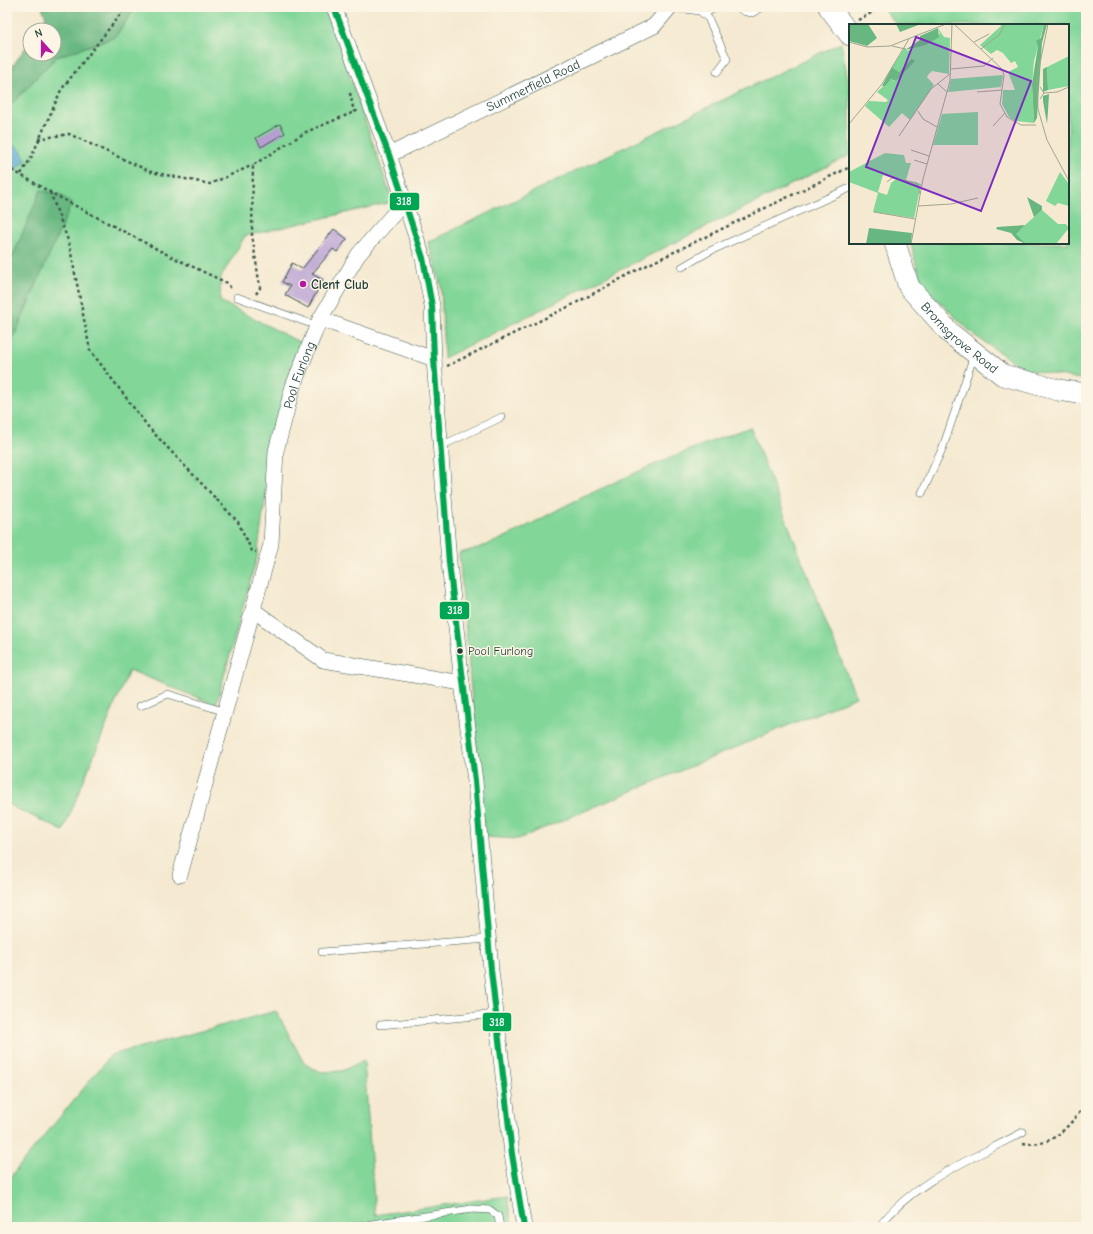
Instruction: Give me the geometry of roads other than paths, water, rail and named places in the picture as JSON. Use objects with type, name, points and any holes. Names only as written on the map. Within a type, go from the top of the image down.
[{"type":"street","points":[[334,7],[389,155],[424,258],[432,306],[434,364],[449,563],[462,683],[475,781],[488,939],[496,1014],[512,1154],[524,1227]]},
{"type":"street","name":"Summerfield Road","points":[[389,155],[654,26],[669,7]]},
{"type":"street","points":[[829,7],[849,24]]},
{"type":"street","name":"Pool Furlong","points":[[180,875],[226,712],[252,610],[268,557],[271,544],[276,451],[293,386],[319,323],[358,255],[404,202]]},
{"type":"street","name":"Bromsgrove Road","points":[[894,244],[909,287],[951,334],[1003,375],[1058,390],[1086,394]]},
{"type":"street","points":[[319,323],[434,364]]},
{"type":"street","points":[[252,610],[323,660],[462,683]]},
{"type":"lane","points":[[669,7],[700,12],[708,18],[727,59],[717,72]]},
{"type":"lane","points":[[704,14],[717,7]]},
{"type":"lane","points":[[738,7],[743,11],[752,14],[763,7]]},
{"type":"lane","points":[[682,268],[710,251],[849,188]]},
{"type":"lane","points":[[237,297],[319,323]]},
{"type":"lane","points":[[922,493],[943,447],[975,353]]},
{"type":"lane","points":[[441,446],[502,417]]},
{"type":"lane","points":[[140,706],[168,694],[226,712]]},
{"type":"lane","points":[[322,952],[488,939]]},
{"type":"lane","points":[[380,1025],[496,1014]]},
{"type":"lane","points":[[879,1227],[887,1216],[919,1188],[963,1162],[1023,1132]]},
{"type":"lane","points":[[352,1227],[472,1209],[490,1210],[498,1216],[500,1227]]},
{"type":"water","points":[[7,142],[19,148],[26,160],[18,168],[7,164],[7,158],[9,160],[13,158],[12,155],[7,152]]},
{"type":"place","name":"Clent Club","points":[[303,284]]},
{"type":"place","name":"Pool Furlong","points":[[460,651]]}]
